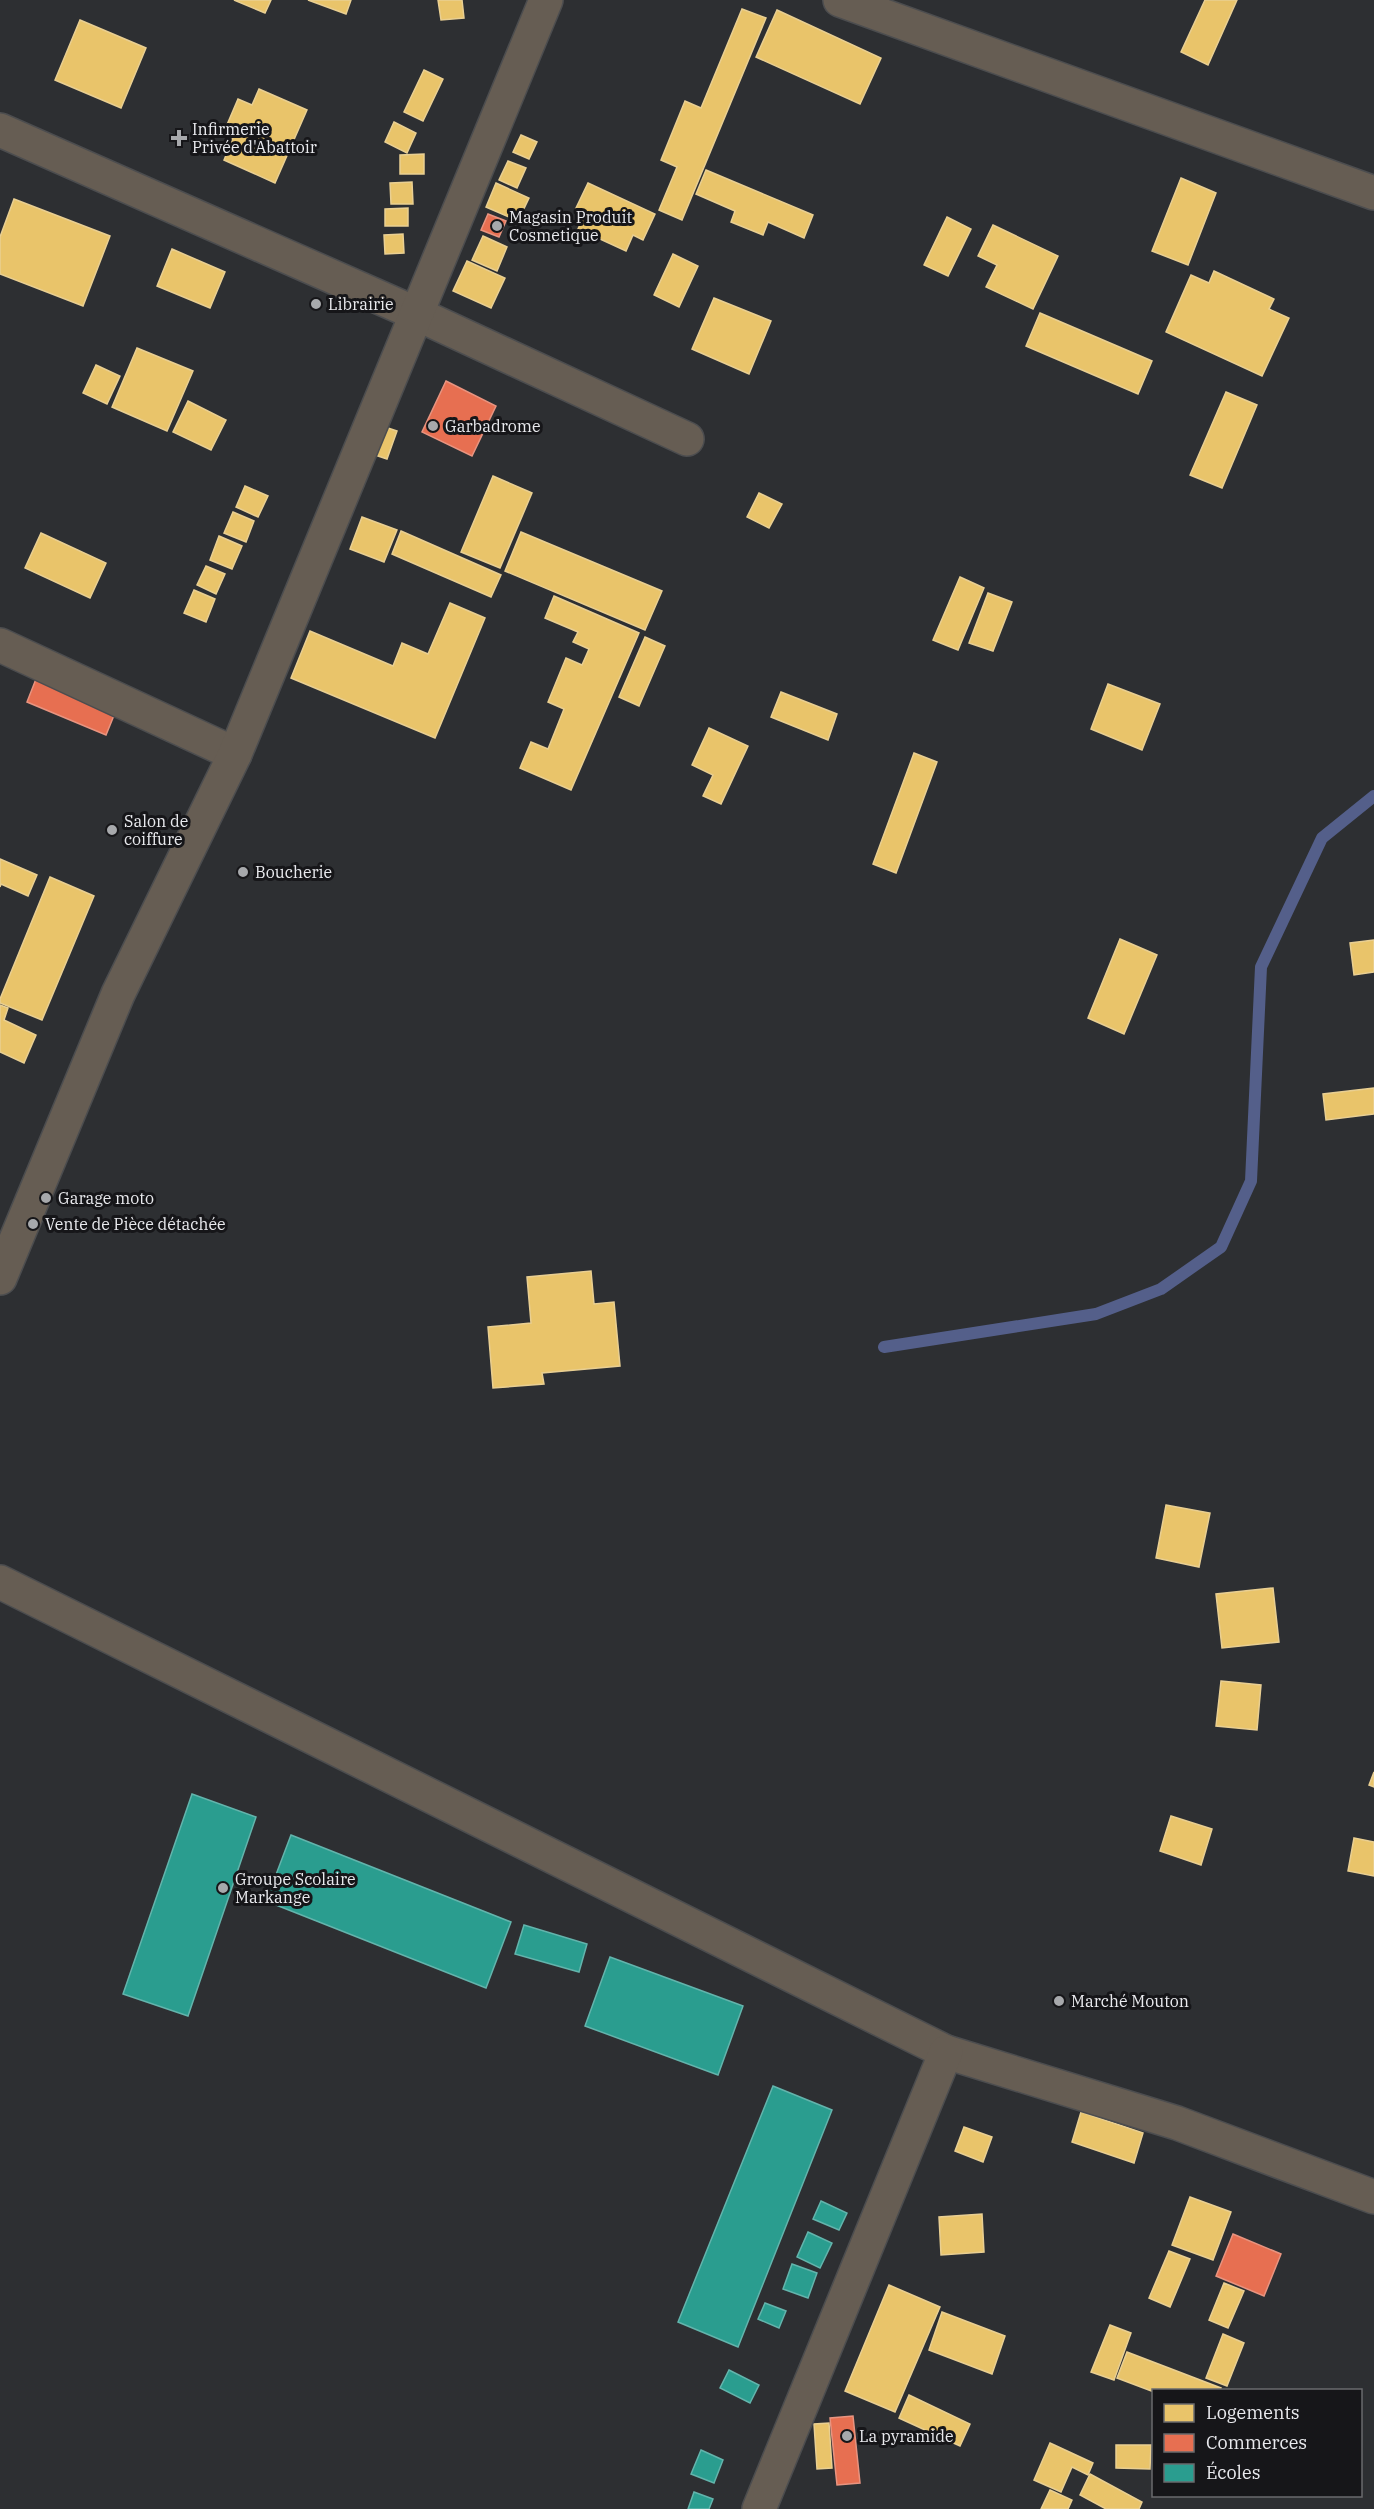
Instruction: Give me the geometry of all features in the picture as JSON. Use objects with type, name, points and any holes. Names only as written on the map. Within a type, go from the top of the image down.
[{"type":"street","points":[[0,1278],[118,994],[235,754],[546,0]]},
{"type":"street","points":[[840,0],[1374,193]]},
{"type":"street","points":[[0,130],[417,314],[687,439]]},
{"type":"street","points":[[0,645],[235,754]]},
{"type":"street","points":[[0,1582],[946,2052],[1177,2122],[1374,2197]]},
{"type":"street","points":[[759,2509],[946,2052]]},
{"type":"building: Logements","points":[[234,0],[271,0],[265,13]]},
{"type":"building: Logements","points":[[308,0],[351,0],[346,14]]},
{"type":"building: Logements","points":[[438,0],[462,0],[464,18],[441,20]]},
{"type":"building: Logements","points":[[1205,0],[1237,0],[1208,65],[1181,52]]},
{"type":"building: Logements","points":[[742,9],[766,18],[682,220],[659,210],[677,167],[661,160],[685,101],[701,108]]},
{"type":"building: Logements","points":[[777,10],[881,58],[860,104],[756,57]]},
{"type":"building: Logements","points":[[80,20],[146,48],[121,108],[55,80]]},
{"type":"building: Logements","points":[[424,70],[443,79],[423,121],[404,112]]},
{"type":"building: Logements","points":[[259,89],[307,110],[275,183],[224,160],[233,138],[223,134],[238,99],[252,105]]},
{"type":"building: Logements","points":[[394,122],[416,133],[407,153],[385,142]]},
{"type":"building: Logements","points":[[521,135],[537,142],[529,159],[513,152]]},
{"type":"building: Logements","points":[[424,154],[424,174],[400,174],[400,155]]},
{"type":"building: Logements","points":[[508,161],[526,168],[517,188],[499,180]]},
{"type":"building: Logements","points":[[706,170],[813,215],[804,238],[768,222],[763,235],[731,222],[735,211],[696,194]]},
{"type":"building: Logements","points":[[1181,178],[1216,193],[1188,265],[1152,251]]},
{"type":"building: Logements","points":[[412,182],[413,204],[391,204],[390,183]]},
{"type":"building: Logements","points":[[496,183],[529,198],[518,221],[486,207]]},
{"type":"building: Logements","points":[[588,183],[655,214],[643,240],[633,235],[626,251],[578,229],[585,214],[575,210]]},
{"type":"building: Logements","points":[[14,199],[110,236],[83,306],[0,274],[0,237]]},
{"type":"building: Logements","points":[[408,208],[408,226],[385,226],[385,209]]},
{"type":"building: Logements","points":[[947,217],[971,229],[948,276],[924,265]]},
{"type":"building: Logements","points":[[993,225],[1058,256],[1033,309],[986,287],[997,265],[978,256]]},
{"type":"building: Logements","points":[[403,234],[404,253],[385,254],[384,235]]},
{"type":"building: Logements","points":[[483,236],[507,247],[497,271],[472,260]]},
{"type":"building: Logements","points":[[172,249],[225,272],[210,308],[157,286]]},
{"type":"building: Logements","points":[[673,254],[698,266],[679,307],[654,295]]},
{"type":"building: Logements","points":[[467,261],[505,278],[491,308],[453,291]]},
{"type":"building: Logements","points":[[1214,271],[1274,299],[1269,309],[1289,318],[1262,376],[1166,332],[1191,275],[1209,283]]},
{"type":"building: Logements","points":[[714,298],[771,321],[749,374],[692,349]]},
{"type":"building: Logements","points":[[1040,313],[1152,361],[1138,394],[1026,346]]},
{"type":"building: Logements","points":[[137,348],[193,371],[167,431],[112,407]]},
{"type":"building: Logements","points":[[96,365],[120,376],[107,404],[83,393]]},
{"type":"building: Logements","points":[[1226,392],[1257,405],[1222,488],[1190,475]]},
{"type":"building: Logements","points":[[188,401],[226,420],[211,450],[173,432]]},
{"type":"building: Logements","points":[[373,423],[397,431],[387,459],[363,451]]},
{"type":"building: Logements","points":[[493,476],[532,493],[500,568],[461,552]]},
{"type":"building: Logements","points":[[245,486],[268,496],[258,517],[236,507]]},
{"type":"building: Logements","points":[[759,493],[782,504],[769,528],[747,517]]},
{"type":"building: Logements","points":[[233,512],[254,521],[246,542],[224,533]]},
{"type":"building: Logements","points":[[362,517],[397,530],[384,562],[350,549]]},
{"type":"building: Logements","points":[[401,531],[501,575],[491,597],[392,554]]},
{"type":"building: Logements","points":[[521,532],[662,591],[645,630],[505,571]]},
{"type":"building: Logements","points":[[41,533],[106,563],[90,598],[25,568]]},
{"type":"building: Logements","points":[[219,536],[242,546],[232,569],[210,560]]},
{"type":"building: Logements","points":[[206,566],[225,574],[216,594],[197,585]]},
{"type":"building: Logements","points":[[960,577],[984,588],[958,650],[933,640]]},
{"type":"building: Logements","points":[[194,590],[215,599],[206,622],[184,613]]},
{"type":"building: Logements","points":[[988,593],[1012,602],[993,651],[969,643]]},
{"type":"building: Logements","points":[[554,596],[639,633],[571,790],[520,768],[531,742],[548,749],[564,709],[548,702],[566,658],[582,665],[589,649],[573,642],[578,632],[545,618]]},
{"type":"building: Logements","points":[[450,603],[485,618],[435,738],[291,678],[310,631],[393,666],[402,643],[428,654]]},
{"type":"building: Logements","points":[[645,637],[665,646],[639,706],[619,697]]},
{"type":"building: Logements","points":[[1108,684],[1160,704],[1142,750],[1091,729]]},
{"type":"building: Logements","points":[[781,692],[837,714],[828,740],[771,717]]},
{"type":"building: Logements","points":[[709,728],[748,746],[721,804],[703,796],[713,775],[692,765]]},
{"type":"building: Logements","points":[[914,753],[937,762],[896,873],[873,864]]},
{"type":"building: Logements","points":[[0,859],[37,875],[28,896],[1,884],[0,887]]},
{"type":"building: Logements","points":[[50,877],[94,896],[42,1020],[0,1003],[0,999]]},
{"type":"building: Logements","points":[[1120,939],[1157,955],[1124,1034],[1088,1018]]},
{"type":"building: Logements","points":[[1374,940],[1374,972],[1354,975],[1350,943]]},
{"type":"building: Logements","points":[[0,1005],[8,1008],[4,1020],[36,1035],[24,1063],[0,1052]]},
{"type":"building: Logements","points":[[1374,1088],[1374,1114],[1326,1120],[1323,1094]]},
{"type":"building: Logements","points":[[591,1271],[594,1304],[614,1302],[620,1366],[542,1373],[544,1384],[493,1388],[488,1327],[531,1323],[527,1277]]},
{"type":"building: Logements","points":[[1166,1505],[1210,1513],[1199,1567],[1156,1558]]},
{"type":"building: Logements","points":[[1273,1588],[1279,1642],[1222,1648],[1216,1594]]},
{"type":"building: Logements","points":[[1221,1681],[1261,1685],[1257,1730],[1216,1726]]},
{"type":"building: Logements","points":[[1374,1772],[1374,1787],[1369,1785]]},
{"type":"building: Logements","points":[[1171,1816],[1212,1829],[1201,1865],[1160,1851]]},
{"type":"building: Logements","points":[[1354,1838],[1374,1842],[1374,1876],[1348,1871]]},
{"type":"building: Logements","points":[[1081,2112],[1143,2133],[1134,2163],[1072,2142]]},
{"type":"building: Logements","points":[[964,2127],[992,2137],[983,2162],[955,2151]]},
{"type":"building: Logements","points":[[1190,2197],[1231,2212],[1213,2260],[1172,2245]]},
{"type":"building: Logements","points":[[982,2214],[984,2252],[941,2255],[939,2217]]},
{"type":"building: Logements","points":[[1169,2251],[1190,2259],[1170,2307],[1149,2298]]},
{"type":"building: Logements","points":[[1224,2283],[1244,2291],[1228,2328],[1209,2320]]},
{"type":"building: Logements","points":[[889,2285],[940,2307],[895,2412],[845,2391]]},
{"type":"building: Logements","points":[[942,2312],[1005,2336],[992,2374],[929,2350]]},
{"type":"building: Logements","points":[[1110,2325],[1131,2333],[1114,2380],[1091,2372]]},
{"type":"building: Logements","points":[[1223,2334],[1244,2343],[1227,2386],[1206,2378]]},
{"type":"building: Logements","points":[[1127,2352],[1221,2388],[1152,2389],[1152,2391],[1117,2378]]},
{"type":"building: Logements","points":[[909,2395],[970,2424],[960,2446],[899,2418]]},
{"type":"building: Logements","points":[[829,2423],[832,2468],[817,2469],[814,2424]]},
{"type":"building: Logements","points":[[1050,2443],[1093,2463],[1088,2475],[1072,2467],[1061,2492],[1034,2480]]},
{"type":"building: Logements","points":[[1116,2445],[1151,2445],[1150,2469],[1116,2468]]},
{"type":"building: Logements","points":[[1090,2474],[1142,2502],[1139,2509],[1106,2509],[1080,2495]]},
{"type":"building: Logements","points":[[1050,2490],[1072,2500],[1068,2509],[1041,2509]]},
{"type":"building: Commerces","points":[[488,214],[506,221],[499,237],[481,230]]},
{"type":"building: Commerces","points":[[446,381],[496,406],[472,456],[422,432]]},
{"type":"building: Commerces","points":[[36,679],[115,713],[106,735],[27,702]]},
{"type":"building: Commerces","points":[[1233,2234],[1281,2254],[1264,2296],[1216,2276]]},
{"type":"building: Commerces","points":[[853,2416],[860,2483],[837,2485],[830,2418]]},
{"type":"building: Écoles","points":[[192,1794],[256,1817],[188,2016],[123,1994]]},
{"type":"building: Écoles","points":[[291,1835],[511,1922],[486,1988],[266,1901]]},
{"type":"building: Écoles","points":[[524,1925],[587,1944],[579,1972],[515,1954]]},
{"type":"building: Écoles","points":[[610,1957],[743,2006],[718,2075],[585,2026]]},
{"type":"building: Écoles","points":[[773,2086],[832,2110],[738,2347],[678,2322]]},
{"type":"building: Écoles","points":[[821,2201],[847,2213],[839,2230],[813,2219]]},
{"type":"building: Écoles","points":[[808,2232],[832,2243],[820,2268],[797,2257]]},
{"type":"building: Écoles","points":[[792,2264],[817,2273],[808,2298],[783,2289]]},
{"type":"building: Écoles","points":[[765,2303],[786,2311],[779,2328],[758,2319]]},
{"type":"building: Écoles","points":[[729,2370],[759,2385],[750,2403],[720,2388]]},
{"type":"building: Écoles","points":[[701,2450],[723,2460],[714,2483],[691,2474]]},
{"type":"building: Écoles","points":[[694,2492],[713,2499],[709,2509],[688,2509]]},
{"type":"waterway","points":[[884,1347],[1096,1314],[1161,1289],[1221,1247],[1251,1181],[1261,967],[1322,838],[1374,796]]},
{"type":"place","name":"Infirmerie Privée d'Abattoir","points":[[179,138]]},
{"type":"place","name":"Magasin Produit Cosmetique","points":[[497,226]]},
{"type":"place","name":"Librairie","points":[[316,304]]},
{"type":"place","name":"Garbadrome","points":[[433,426]]},
{"type":"place","name":"Salon de coiffure","points":[[112,830]]},
{"type":"place","name":"Boucherie","points":[[243,872]]},
{"type":"place","name":"Garage moto","points":[[46,1198]]},
{"type":"place","name":"Vente de Pièce détachée","points":[[33,1224]]},
{"type":"place","name":"Groupe Scolaire Markange","points":[[223,1888]]},
{"type":"place","name":"Marché Mouton","points":[[1059,2001]]},
{"type":"place","name":"La pyramide","points":[[847,2436]]}]
